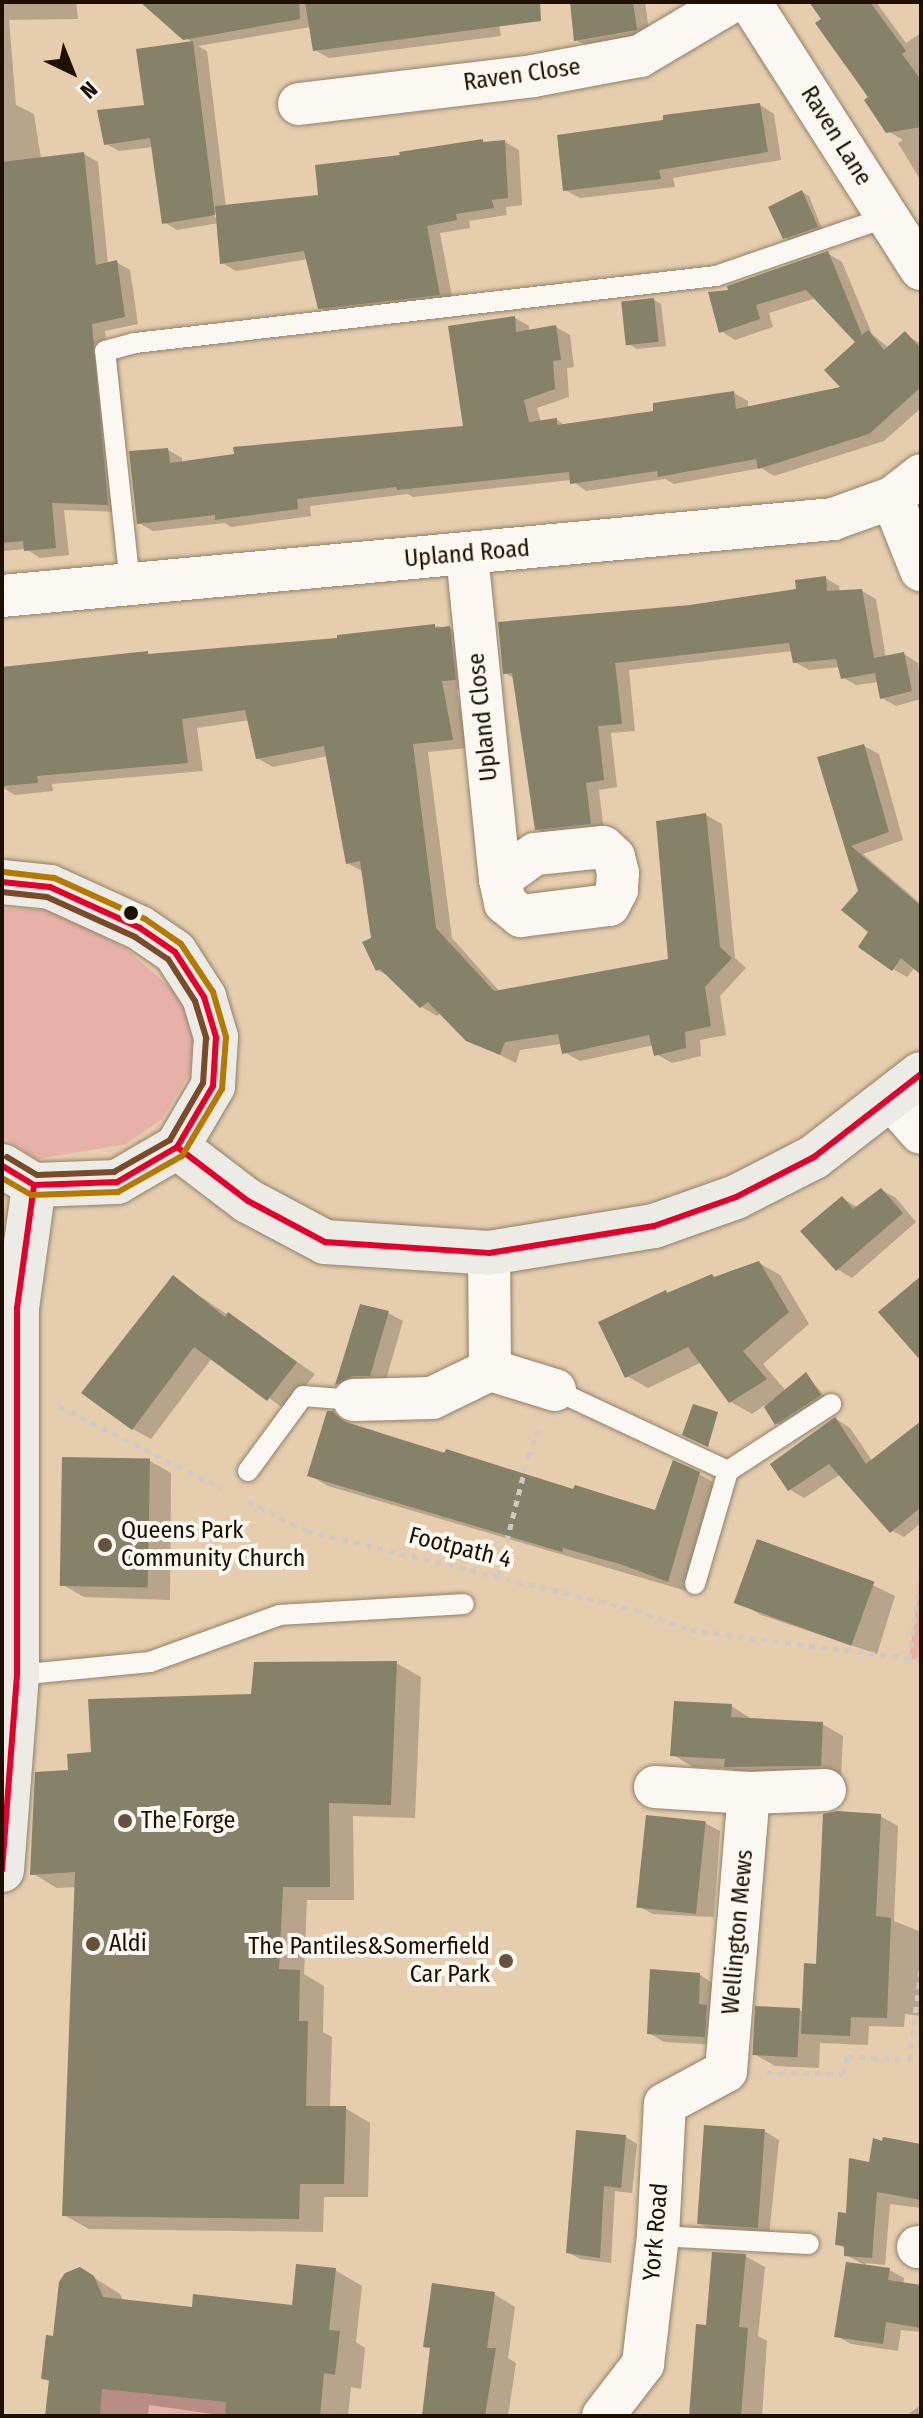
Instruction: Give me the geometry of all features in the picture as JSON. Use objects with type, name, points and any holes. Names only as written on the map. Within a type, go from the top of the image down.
[{"type":"street","name":"Raven Close","points":[[299,104],[533,76],[640,56],[731,2]]},
{"type":"street","name":"Raven Lane","points":[[750,2],[921,269]]},
{"type":"street","name":"Upland Road","points":[[2,596],[833,519],[907,486]]},
{"type":"street","points":[[907,486],[921,570]]},
{"type":"street","name":"Upland Close","points":[[467,555],[500,879]]},
{"type":"street","points":[[2,882],[50,887],[140,928],[175,952],[204,997],[216,1037],[213,1086],[177,1147],[117,1182],[18,1176],[9,1297],[16,1391],[17,1675],[2,1870]]},
{"type":"street","points":[[177,1147],[248,1201],[325,1242],[489,1253],[654,1226],[736,1197],[814,1157],[906,1087],[921,1133]]},
{"type":"street","points":[[489,1253],[490,1370]]},
{"type":"street","points":[[354,1400],[432,1398],[490,1370],[555,1390]]},
{"type":"street","points":[[655,1787],[749,1793],[825,1790]]},
{"type":"street","name":"Wellington Mews","points":[[726,2071],[749,1793]]},
{"type":"street","name":"York Road","points":[[603,2416],[643,2364],[658,2236],[665,2104],[726,2071]]},
{"type":"lane","points":[[130,584],[105,351],[135,343],[716,276],[887,217]]},
{"type":"lane","points":[[555,1390],[728,1471]]},
{"type":"lane","points":[[248,1471],[303,1396],[354,1400]]},
{"type":"lane","points":[[695,1584],[728,1471],[831,1404]]},
{"type":"lane","points":[[17,1675],[150,1662],[280,1615],[464,1604]]},
{"type":"lane","points":[[658,2236],[809,2244]]},
{"type":"path","points":[[498,1576],[528,1457],[555,1390]]},
{"type":"path","points":[[16,1391],[42,1398],[227,1491]]},
{"type":"path","name":"Footpath 4","points":[[240,1497],[307,1531],[636,1610],[690,1630],[921,1660]]},
{"type":"path","points":[[909,1659],[921,1570]]},
{"type":"path","points":[[726,2071],[843,2074],[847,2056],[910,2060],[921,1968]]},
{"type":"shaded area","points":[[2,908],[60,911],[129,951],[176,993],[195,1022],[190,1073],[162,1119],[126,1144],[37,1159],[2,1137]]},
{"type":"shaded area","points":[[921,1570],[921,1660],[909,1659]]},
{"type":"shaded area","points":[[102,2389],[196,2399],[227,2393],[225,2416],[100,2416]]},
{"type":"building","points":[[140,2],[299,2],[300,19],[183,40]]},
{"type":"building","points":[[305,2],[540,2],[541,21],[313,51]]},
{"type":"building","points":[[570,2],[633,2],[637,30],[574,41]]},
{"type":"building","points":[[809,2],[870,2],[906,51],[902,54],[921,80],[921,127],[886,133],[864,100],[868,97],[815,23],[821,19]]},
{"type":"building","points":[[193,41],[215,215],[162,224],[150,138],[104,145],[97,110],[144,105],[136,49]]},
{"type":"building","points":[[760,103],[768,152],[659,170],[661,179],[563,191],[557,135],[663,120],[663,115]]},
{"type":"building","points":[[483,139],[483,142],[505,140],[508,198],[492,200],[494,208],[456,214],[457,220],[427,226],[440,295],[318,309],[304,251],[220,264],[215,206],[318,195],[315,165],[400,155],[399,152]]},
{"type":"building","points":[[84,152],[96,265],[117,260],[125,317],[92,324],[108,505],[52,503],[56,548],[24,551],[23,541],[2,543],[2,162]]},
{"type":"building","points":[[802,190],[818,227],[783,239],[768,207]]},
{"type":"building","points":[[828,251],[862,335],[868,330],[884,350],[905,331],[921,349],[921,387],[869,434],[758,469],[756,459],[658,477],[657,471],[570,484],[569,472],[397,490],[396,487],[297,499],[298,509],[215,520],[215,515],[137,524],[129,451],[168,448],[170,463],[234,454],[233,447],[463,426],[448,326],[515,316],[516,332],[556,325],[561,360],[553,361],[555,389],[524,400],[529,422],[557,418],[557,425],[653,411],[653,403],[734,391],[736,409],[840,387],[824,370],[855,342],[806,290],[756,305],[760,319],[719,333],[708,292],[728,290],[727,286]]},
{"type":"building","points":[[654,298],[659,342],[626,345],[621,301]]},
{"type":"building","points":[[826,576],[827,591],[862,589],[874,658],[904,652],[912,691],[880,699],[875,673],[841,679],[836,659],[793,663],[789,643],[615,663],[622,724],[598,726],[604,780],[586,783],[591,824],[535,830],[512,673],[503,674],[498,622],[690,605],[796,589],[795,580]]},
{"type":"building","points":[[435,624],[435,628],[450,626],[456,680],[442,681],[453,740],[413,744],[436,928],[494,991],[668,959],[656,821],[706,813],[720,947],[732,958],[705,987],[711,1026],[685,1032],[686,1048],[654,1056],[649,1035],[562,1054],[558,1034],[505,1042],[500,1055],[466,1041],[428,1002],[420,1008],[380,969],[376,971],[362,942],[371,938],[360,861],[346,864],[324,746],[256,759],[245,710],[182,719],[188,763],[37,776],[38,783],[2,786],[2,667],[148,651],[148,654],[337,638],[337,635]]},
{"type":"building","points":[[864,744],[889,832],[851,846],[921,906],[921,975],[901,958],[892,971],[858,947],[868,932],[841,910],[858,891],[817,757]]},
{"type":"building","points":[[881,1188],[903,1213],[836,1271],[800,1231],[842,1196],[853,1209]]},
{"type":"building","points":[[759,1261],[789,1312],[743,1351],[767,1379],[729,1403],[688,1347],[625,1378],[598,1322],[666,1290],[667,1293],[712,1274],[714,1277]]},
{"type":"building","points":[[173,1275],[225,1317],[228,1312],[297,1362],[267,1401],[194,1347],[132,1430],[81,1393]]},
{"type":"building","points":[[921,1276],[921,1361],[878,1312]]},
{"type":"building","points":[[360,1304],[389,1311],[370,1376],[353,1376],[335,1385]]},
{"type":"building","points":[[806,1372],[821,1395],[775,1425],[764,1407]]},
{"type":"building","points":[[693,1404],[718,1412],[708,1447],[682,1435]]},
{"type":"building","points":[[327,1411],[333,1411],[343,1421],[444,1453],[446,1449],[573,1489],[575,1485],[655,1510],[673,1460],[700,1472],[668,1582],[623,1565],[563,1548],[562,1552],[307,1476]]},
{"type":"building","points":[[835,1417],[866,1464],[921,1421],[921,1507],[890,1533],[829,1464],[788,1491],[770,1464]]},
{"type":"building","name":"Queens Park Community Church","points":[[62,1457],[150,1459],[148,1588],[60,1586]]},
{"type":"building","points":[[757,1539],[874,1582],[851,1646],[734,1603]]},
{"type":"building","points":[[397,1661],[391,1805],[329,1803],[330,1887],[283,1887],[279,1969],[300,1970],[299,2021],[308,2021],[306,2106],[346,2106],[344,2184],[300,2184],[299,2219],[62,2216],[75,1872],[30,1875],[35,1772],[68,1770],[67,1754],[91,1752],[88,1699],[251,1694],[254,1662]]},
{"type":"building","points":[[674,1701],[732,1704],[731,1717],[823,1722],[821,1766],[724,1767],[725,1759],[670,1756]]},
{"type":"building","points":[[837,1811],[881,1814],[876,1916],[891,1918],[887,2018],[851,2017],[850,2036],[801,2034],[804,1963],[816,1964],[823,1814]]},
{"type":"building","points":[[646,1815],[706,1821],[696,1914],[636,1907]]},
{"type":"building","points":[[650,1969],[700,1973],[699,2004],[707,2005],[705,2037],[647,2034]]},
{"type":"building","points":[[755,2006],[800,2008],[797,2057],[752,2055]]},
{"type":"building","points":[[704,2125],[765,2129],[758,2228],[697,2224]]},
{"type":"building","points":[[576,2130],[626,2135],[621,2188],[604,2186],[600,2258],[566,2253]]},
{"type":"building","points":[[883,2137],[921,2144],[921,2200],[877,2192],[872,2258],[844,2256],[844,2246],[835,2245],[838,2212],[846,2213],[849,2158],[869,2162],[873,2138],[882,2141]]},
{"type":"building","points":[[712,2252],[746,2254],[739,2327],[748,2328],[741,2416],[689,2416],[696,2324],[706,2325]]},
{"type":"building","points":[[846,2262],[890,2268],[888,2280],[921,2285],[921,2328],[886,2322],[883,2344],[834,2337]]},
{"type":"building","points":[[296,2264],[336,2268],[329,2330],[340,2331],[335,2375],[324,2373],[320,2416],[225,2416],[226,2402],[102,2389],[100,2416],[45,2416],[49,2380],[41,2379],[46,2335],[53,2336],[59,2282],[65,2273],[80,2267],[94,2276],[103,2297],[192,2307],[193,2294],[292,2305]]},
{"type":"building","points":[[432,2283],[495,2292],[487,2348],[496,2348],[485,2416],[422,2416],[430,2348],[423,2347]]},
{"type":"transit line","points":[[2,1178],[32,1195],[118,1192],[182,1156],[222,1089],[226,1037],[213,992],[181,944],[145,919],[54,878],[3,872]]},
{"type":"transit line","points":[[2,882],[50,887],[140,928],[175,952],[204,997],[216,1037],[213,1086],[177,1147],[117,1182],[34,1185],[2,1166]]},
{"type":"transit line","points":[[2,892],[47,897],[135,937],[168,959],[195,1001],[206,1038],[203,1083],[170,1140],[114,1172],[37,1175],[7,1157]]},
{"type":"transit line","points":[[177,1147],[248,1201],[325,1242],[489,1253],[654,1226],[736,1197],[814,1157],[921,1074]]},
{"type":"transit line","points":[[2,1870],[17,1675],[17,1308],[34,1185]]},
{"type":"place","name":"Queens Park Community Church","points":[[105,1545]]},
{"type":"place","name":"The Forge","points":[[125,1821]]},
{"type":"place","name":"Aldi","points":[[93,1944]]},
{"type":"place","name":"The Pantiles&Somerfield Car Park","points":[[506,1961]]}]
